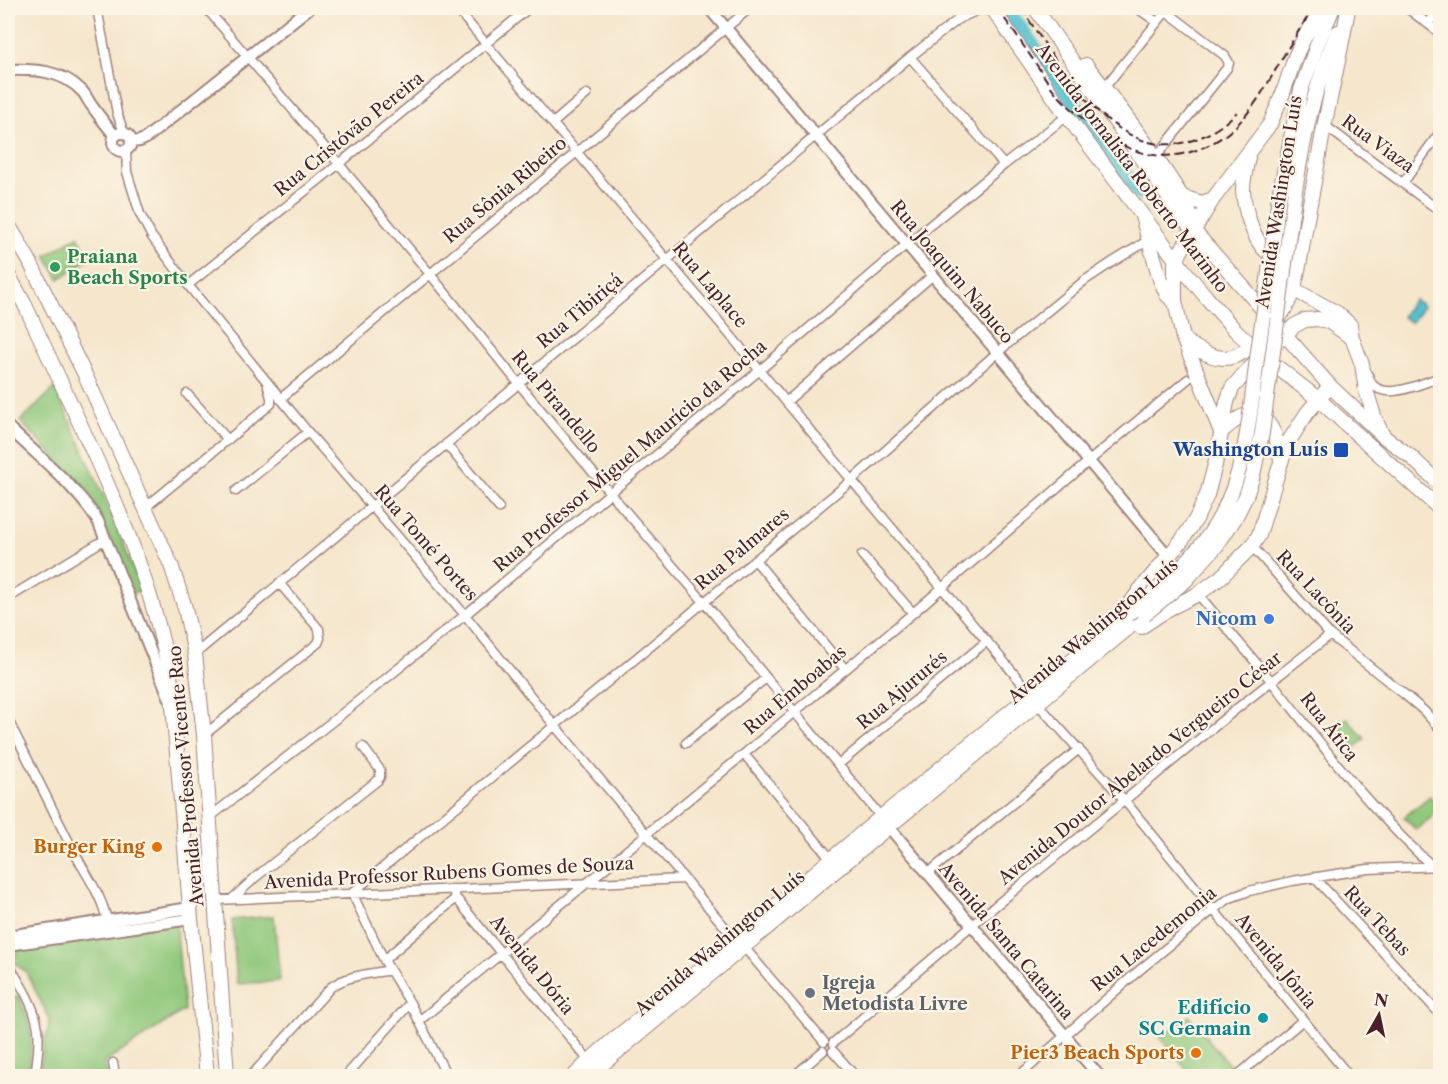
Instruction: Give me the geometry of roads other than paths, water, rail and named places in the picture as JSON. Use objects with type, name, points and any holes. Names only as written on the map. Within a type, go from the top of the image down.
[{"type":"main road","name":"Avenida Jornalista Roberto Marinho","points":[[992,8],[1067,116],[1142,216],[1153,238],[1176,260],[1235,330],[1252,347],[1318,399],[1440,509]]},
{"type":"main road","points":[[1221,432],[1183,338],[1175,302],[1176,260],[1190,226],[1213,199],[1269,123],[1306,34],[1324,8]]},
{"type":"main road","name":"Avenida Washington Luís","points":[[1118,630],[1128,615],[1198,549],[1216,525],[1238,474],[1248,421],[1279,196],[1301,90],[1333,8]]},
{"type":"main road","points":[[1183,338],[1200,351],[1215,357],[1229,358],[1240,355],[1252,347],[1274,324],[1288,303],[1301,253],[1324,125],[1349,8]]},
{"type":"main road","name":"Avenida Washington Luís","points":[[574,1077],[594,1071],[740,944],[1034,698],[1118,630],[1145,614],[1186,580],[1217,545],[1235,518],[1253,475],[1262,433],[1303,145],[1324,64],[1349,8]]},
{"type":"main road","name":"Avenida Jornalista Roberto Marinho","points":[[1038,13],[1190,226],[1330,386],[1383,436],[1410,456],[1440,484]]},
{"type":"main road","points":[[1038,13],[1056,26],[1156,157],[1182,197],[1190,215],[1190,226]]},
{"type":"main road","points":[[1249,152],[1243,190],[1251,226],[1259,242],[1268,252],[1278,258],[1290,260],[1301,253]]},
{"type":"main road","points":[[1182,197],[1202,203],[1213,199]]},
{"type":"main road","name":"Avenida Professor Vicente Rao","points":[[8,224],[29,260],[87,377],[171,565],[185,608],[195,654],[204,735],[227,1077]]},
{"type":"main road","points":[[1153,238],[1160,279],[1167,295],[1175,302]]},
{"type":"main road","name":"Avenida Professor Vicente Rao","points":[[8,274],[25,305],[122,517],[149,592],[166,656],[171,682],[190,913],[207,1077]]},
{"type":"main road","points":[[1293,289],[1337,313],[1350,325],[1352,338],[1362,364],[1366,390],[1383,436]]},
{"type":"main road","points":[[1118,630],[1140,590],[1169,557],[1191,526],[1207,495],[1232,388],[1285,334],[1305,320],[1328,321],[1352,338]]},
{"type":"main road","points":[[1118,630],[1140,627],[1198,594],[1220,578],[1252,546],[1259,535],[1281,462],[1293,434],[1330,386]]},
{"type":"main road","points":[[1221,432],[1244,416],[1258,417],[1271,427],[1276,435],[1281,462]]},
{"type":"main road","name":"Avenida Washington Luís","points":[[740,944],[831,859],[885,822]]},
{"type":"street","name":"Rua Tomé Portes","points":[[97,8],[124,140],[127,172],[140,214],[152,237],[280,399],[465,615],[683,879],[855,1077]]},
{"type":"street","name":"Rua Pirandello","points":[[206,8],[339,164],[519,384],[704,602],[885,822]]},
{"type":"street","points":[[10,71],[32,69],[58,75],[80,89],[102,120],[124,140],[140,141],[309,8]]},
{"type":"street","name":"Rua Laplace","points":[[456,8],[1034,698]]},
{"type":"street","name":"Rua Cristóvão Pereira","points":[[188,285],[529,8]]},
{"type":"street","name":"Rua Joaquim Nabuco","points":[[709,8],[1169,557]]},
{"type":"street","name":"Rua Sônia Ribeiro","points":[[280,399],[750,8]]},
{"type":"street","points":[[952,8],[960,18]]},
{"type":"street","name":"Rua Tibiriçá","points":[[195,654],[816,135],[960,18],[968,8]]},
{"type":"street","name":"Rua Tibiriçá","points":[[960,18],[983,8]]},
{"type":"street","points":[[1137,8],[1157,22]]},
{"type":"street","points":[[1407,8],[1440,33]]},
{"type":"street","points":[[1428,24],[1440,8]]},
{"type":"street","points":[[1104,88],[1167,9],[1225,56],[1229,63],[1227,68],[1156,157]]},
{"type":"street","points":[[910,57],[1004,165]]},
{"type":"street","points":[[553,123],[587,94]]},
{"type":"street","points":[[102,120],[109,122],[117,113]]},
{"type":"street","name":"Rua Professor Miguel Maurício da Rocha","points":[[210,817],[465,615],[908,244],[1067,116]]},
{"type":"street","name":"Rua Viaza","points":[[1324,125],[1440,211]]},
{"type":"street","points":[[1403,183],[1440,132]]},
{"type":"street","name":"Rua Palmares","points":[[352,894],[852,480],[998,352],[1084,281],[1153,238]]},
{"type":"street","points":[[786,402],[933,275]]},
{"type":"street","points":[[1362,364],[1373,385],[1390,392],[1440,378]]},
{"type":"street","points":[[146,507],[270,404],[271,398],[265,379]]},
{"type":"street","name":"Rua Emboabas","points":[[419,1021],[913,613],[1188,379]]},
{"type":"street","points":[[187,394],[228,440]]},
{"type":"street","points":[[8,428],[62,478],[89,507],[98,521],[172,705]]},
{"type":"street","points":[[236,491],[308,432]]},
{"type":"street","points":[[446,444],[499,508]]},
{"type":"street","points":[[8,598],[104,540]]},
{"type":"street","name":"Rua Lacônia","points":[[1252,546],[1330,635],[1424,711],[1440,729]]},
{"type":"street","points":[[862,555],[913,613]]},
{"type":"street","points":[[755,560],[845,669]]},
{"type":"street","points":[[204,735],[318,643],[319,628],[279,584]]},
{"type":"street","name":"Rua Ática","points":[[1198,594],[1272,681],[1354,786],[1392,829],[1436,866],[1440,873]]},
{"type":"street","name":"Avenida Doutor Abelardo Vergueiro César","points":[[794,1077],[972,925],[1330,635]]},
{"type":"street","name":"Rua Ajururés","points":[[838,765],[987,641]]},
{"type":"street","points":[[686,743],[766,678]]},
{"type":"street","name":"Avenida Jônia","points":[[1034,698],[1125,801],[1348,1077]]},
{"type":"street","points":[[8,720],[94,888],[107,921]]},
{"type":"street","points":[[232,899],[257,876],[378,780],[380,771],[363,747]]},
{"type":"street","points":[[927,874],[1079,749]]},
{"type":"street","points":[[744,754],[831,859]]},
{"type":"street","name":"Avenida Santa Catarina","points":[[885,822],[1099,1077]]},
{"type":"street","name":"Rua Lacedemonia","points":[[1019,1077],[1136,973],[1230,898],[1292,881],[1368,869],[1436,866]]},
{"type":"street","name":"Rua Tebas","points":[[1314,878],[1440,1014]]},
{"type":"street","name":"Avenida Professor Rubens Gomes de Souza","points":[[216,900],[683,879]]},
{"type":"street","name":"Avenida Dória","points":[[452,889],[456,898],[594,1071]]},
{"type":"street","points":[[352,894],[384,960],[410,1003],[443,1074]]},
{"type":"street","points":[[384,960],[456,898]]},
{"type":"street","points":[[8,936],[107,921],[190,913]]},
{"type":"street","points":[[8,945],[190,913]]},
{"type":"street","points":[[8,964],[36,1018],[39,1043],[35,1077]]},
{"type":"street","points":[[251,1077],[331,987],[351,977],[390,970]]},
{"type":"street","points":[[346,1077],[410,1003]]},
{"type":"street","points":[[1237,1077],[1303,1020]]},
{"type":"street","points":[[113,1063],[115,1077]]},
{"type":"water","points":[[1414,299],[1423,306],[1411,323],[1402,316]]},
{"type":"waterway","points":[[1006,8],[1139,193]]},
{"type":"railway","points":[[997,8],[1051,87],[1076,113],[1110,139],[1135,150],[1159,156],[1183,154],[1206,146],[1236,126],[1260,96],[1314,8]]},
{"type":"railway","points":[[1021,8],[1069,78],[1088,101],[1110,121],[1133,136],[1159,144],[1186,142],[1213,131],[1237,112]]},
{"type":"place","name":"Praiana Beach Sports","points":[[55,267]]},
{"type":"place","name":"Washington Luís","points":[[1341,450]]},
{"type":"place","name":"Nicom","points":[[1269,619]]},
{"type":"place","name":"Burger King","points":[[157,847]]},
{"type":"place","name":"Igreja Metodista Livre","points":[[810,993]]},
{"type":"place","name":"Edifício SC Germain","points":[[1263,1018]]},
{"type":"place","name":"Pier3 Beach Sports","points":[[1196,1053]]}]
